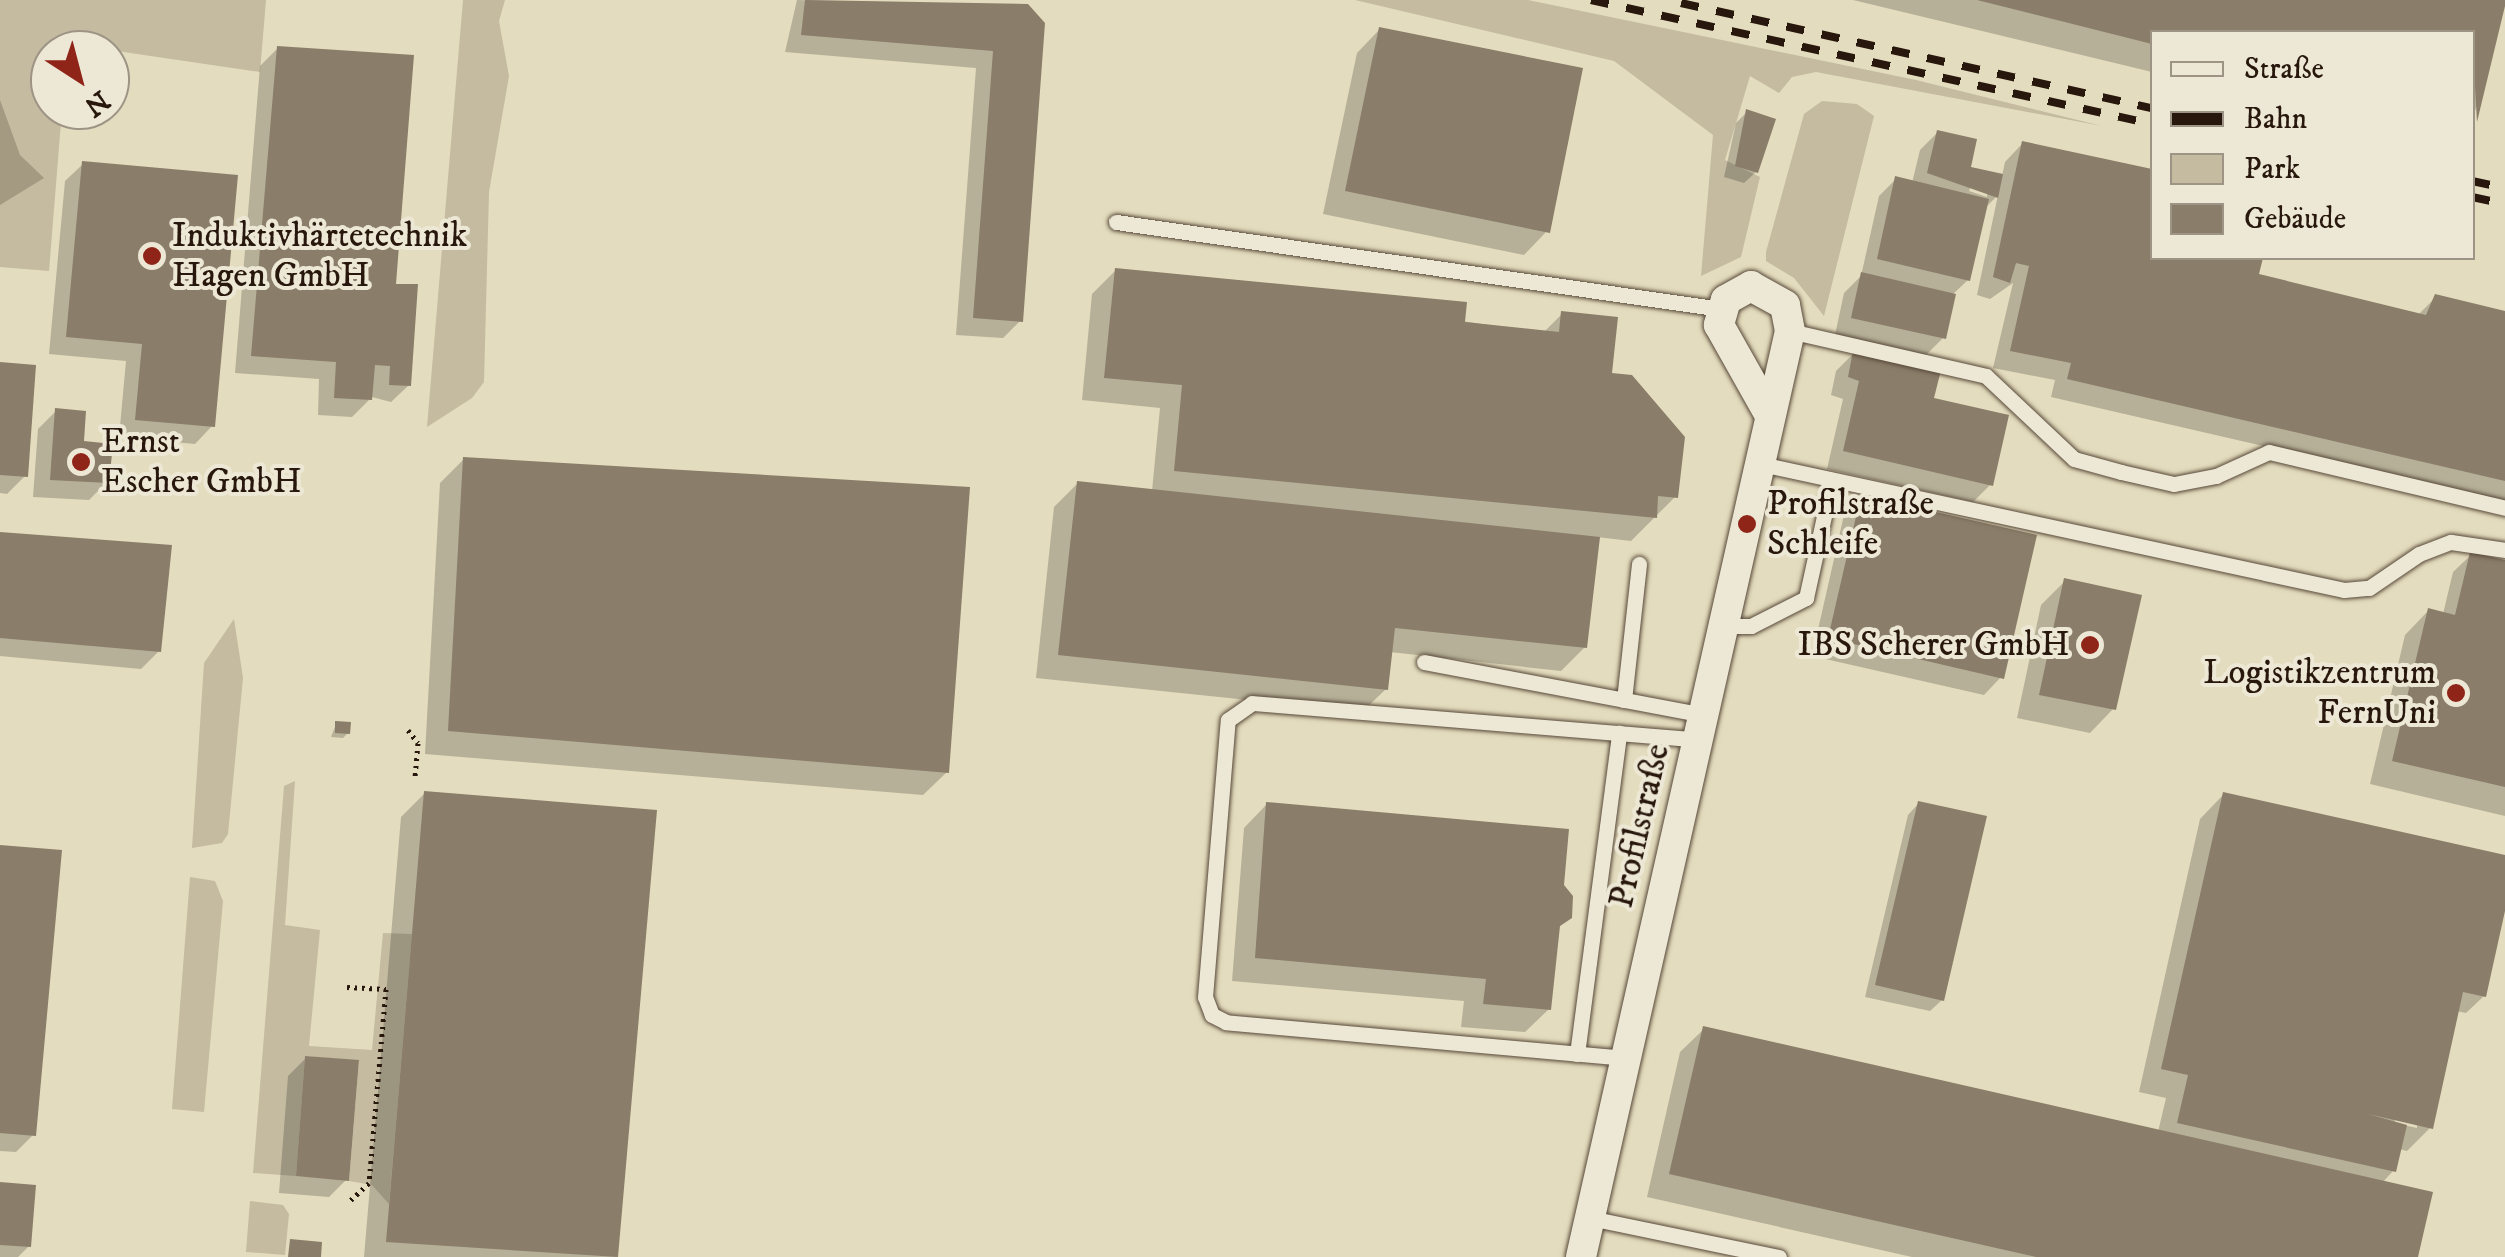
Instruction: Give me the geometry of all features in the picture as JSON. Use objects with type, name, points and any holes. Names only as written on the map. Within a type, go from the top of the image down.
[{"type":"street","points":[[1768,412],[1721,338],[1722,309],[1737,291],[1762,288],[1785,305],[1790,331]]},
{"type":"street","name":"Profilstraße","points":[[1580,1257],[1724,626],[1768,412],[1790,331]]},
{"type":"lane","points":[[1116,222],[1722,309]]},
{"type":"lane","points":[[1790,331],[1986,376],[2074,459],[2121,472],[2174,484],[2216,476],[2269,452],[2505,508]]},
{"type":"lane","points":[[1760,464],[2344,590],[2369,588],[2419,554],[2451,542],[2505,550]]},
{"type":"lane","points":[[1724,626],[1751,626],[1806,598],[1832,480]]},
{"type":"lane","points":[[1624,700],[1640,564]]},
{"type":"lane","points":[[1424,662],[1624,700],[1701,728]]},
{"type":"lane","points":[[1626,1058],[1226,1022],[1212,1014],[1205,997],[1228,720],[1252,703],[1619,733],[1701,728]]},
{"type":"lane","points":[[1576,1054],[1619,733]]},
{"type":"lane","points":[[1590,1218],[1780,1257]]},
{"type":"path","points":[[408,730],[418,743],[416,777]]},
{"type":"path","points":[[347,987],[386,989],[369,1183],[350,1200]]},
{"type":"green space","points":[[0,0],[266,0],[260,72],[130,53],[130,30],[30,30],[30,130],[60,130],[49,271],[0,267]]},
{"type":"green space","points":[[463,0],[505,0],[499,21],[509,76],[489,192],[484,382],[472,398],[427,427]]},
{"type":"green space","points":[[1355,0],[1528,0],[1916,80],[2102,126],[1816,72],[1792,77],[1779,93],[1750,76],[1725,160],[1760,177],[1741,257],[1701,276],[1713,135],[1614,61]]},
{"type":"green space","points":[[1822,101],[1857,104],[1874,116],[1824,316],[1794,278],[1766,261],[1804,114]]},
{"type":"green space","points":[[234,619],[243,678],[228,834],[222,843],[192,848],[204,663]]},
{"type":"green space","points":[[295,781],[285,925],[320,930],[309,1046],[372,1050],[383,933],[412,934],[389,1204],[372,1185],[349,1181],[359,1061],[305,1056],[296,1176],[253,1173],[284,786]]},
{"type":"green space","points":[[190,877],[215,881],[223,901],[204,1112],[172,1109]]},
{"type":"green space","points":[[250,1201],[283,1205],[289,1214],[285,1255],[246,1252]]},
{"type":"shaded area","points":[[0,100],[20,155],[44,178],[0,205]]},
{"type":"building","points":[[805,0],[1028,4],[1045,23],[1023,322],[973,318],[993,51],[801,35]]},
{"type":"building","points":[[1977,0],[2505,0],[2477,122],[2475,30],[2150,30],[2150,43]]},
{"type":"building","points":[[1379,27],[1583,68],[1550,233],[1345,191]]},
{"type":"building","points":[[277,46],[414,55],[396,284],[418,284],[411,386],[389,385],[390,366],[375,365],[372,400],[334,398],[336,362],[251,356]]},
{"type":"building","points":[[1746,109],[1776,119],[1758,173],[1735,166]]},
{"type":"building","points":[[1937,130],[1977,139],[1971,167],[2003,174],[1998,198],[1927,173]]},
{"type":"building","points":[[2022,141],[2150,169],[2150,260],[2262,260],[2259,274],[2426,315],[2435,294],[2505,311],[2505,481],[2067,379],[2071,363],[2010,351],[2029,266],[2016,263],[2010,283],[1993,277]]},
{"type":"building","name":"Induktivhärtetechnik Hagen GmbH","points":[[82,161],[238,175],[215,427],[135,420],[142,344],[66,337]]},
{"type":"building","points":[[1895,176],[1989,199],[1970,281],[1877,259]]},
{"type":"building","points":[[1115,268],[1467,302],[1465,322],[1559,332],[1561,311],[1618,317],[1612,373],[1632,375],[1685,437],[1678,498],[1658,496],[1657,518],[1174,471],[1182,385],[1104,378]]},
{"type":"building","points":[[1861,272],[1956,294],[1946,339],[1851,318]]},
{"type":"building","points":[[1853,351],[1941,370],[1934,398],[2009,415],[1993,486],[1843,451],[1859,381],[1848,377]]},
{"type":"building","points":[[0,362],[36,365],[28,477],[0,475]]},
{"type":"building","name":"Ernst Escher GmbH","points":[[55,408],[86,411],[84,441],[113,444],[109,483],[50,480]]},
{"type":"building","points":[[463,457],[970,487],[949,773],[448,731]]},
{"type":"building","points":[[1077,481],[1600,537],[1587,648],[1395,628],[1388,690],[1058,655]]},
{"type":"building","points":[[1861,495],[2037,535],[2004,679],[1828,638]]},
{"type":"building","points":[[0,532],[172,545],[161,652],[0,638]]},
{"type":"building","name":"Logistikzentrum FernUni","points":[[2470,552],[2505,560],[2505,787],[2392,761],[2428,608],[2455,615]]},
{"type":"building","name":"IBS Scherer GmbH","points":[[2064,578],[2142,595],[2116,710],[2039,695]]},
{"type":"building","points":[[335,721],[351,722],[350,734],[335,733]]},
{"type":"building","points":[[424,791],[657,810],[618,1257],[386,1242]]},
{"type":"building","points":[[2223,792],[2505,855],[2505,911],[2486,997],[2463,992],[2433,1129],[2368,1114],[2407,1125],[2396,1172],[2177,1123],[2188,1075],[2161,1069]]},
{"type":"building","points":[[1918,801],[1987,816],[1944,1001],[1875,985]]},
{"type":"building","points":[[1266,802],[1569,829],[1564,885],[1573,896],[1572,918],[1560,926],[1551,1010],[1483,1004],[1486,979],[1255,958]]},
{"type":"building","points":[[0,845],[62,850],[36,1136],[0,1133]]},
{"type":"building","points":[[1703,1026],[2433,1192],[2418,1257],[2036,1257],[1669,1174]]},
{"type":"building","points":[[305,1056],[359,1060],[349,1181],[296,1176]]},
{"type":"building","points":[[0,1182],[36,1185],[31,1247],[0,1245]]},
{"type":"building","points":[[290,1239],[322,1242],[321,1257],[288,1257]]},
{"type":"railway","points":[[1591,0],[2150,124]]},
{"type":"railway","points":[[1681,3],[2150,108]]},
{"type":"railway","points":[[2475,182],[2505,188]]},
{"type":"railway","points":[[2475,198],[2505,204]]},
{"type":"place","name":"Induktivhärtetechnik Hagen GmbH","points":[[152,256]]},
{"type":"place","name":"Ernst Escher GmbH","points":[[81,462]]},
{"type":"place","name":"Profilstraße Schleife","points":[[1747,524]]},
{"type":"place","name":"IBS Scherer GmbH","points":[[2090,645]]},
{"type":"place","name":"Logistikzentrum FernUni","points":[[2456,693]]}]
